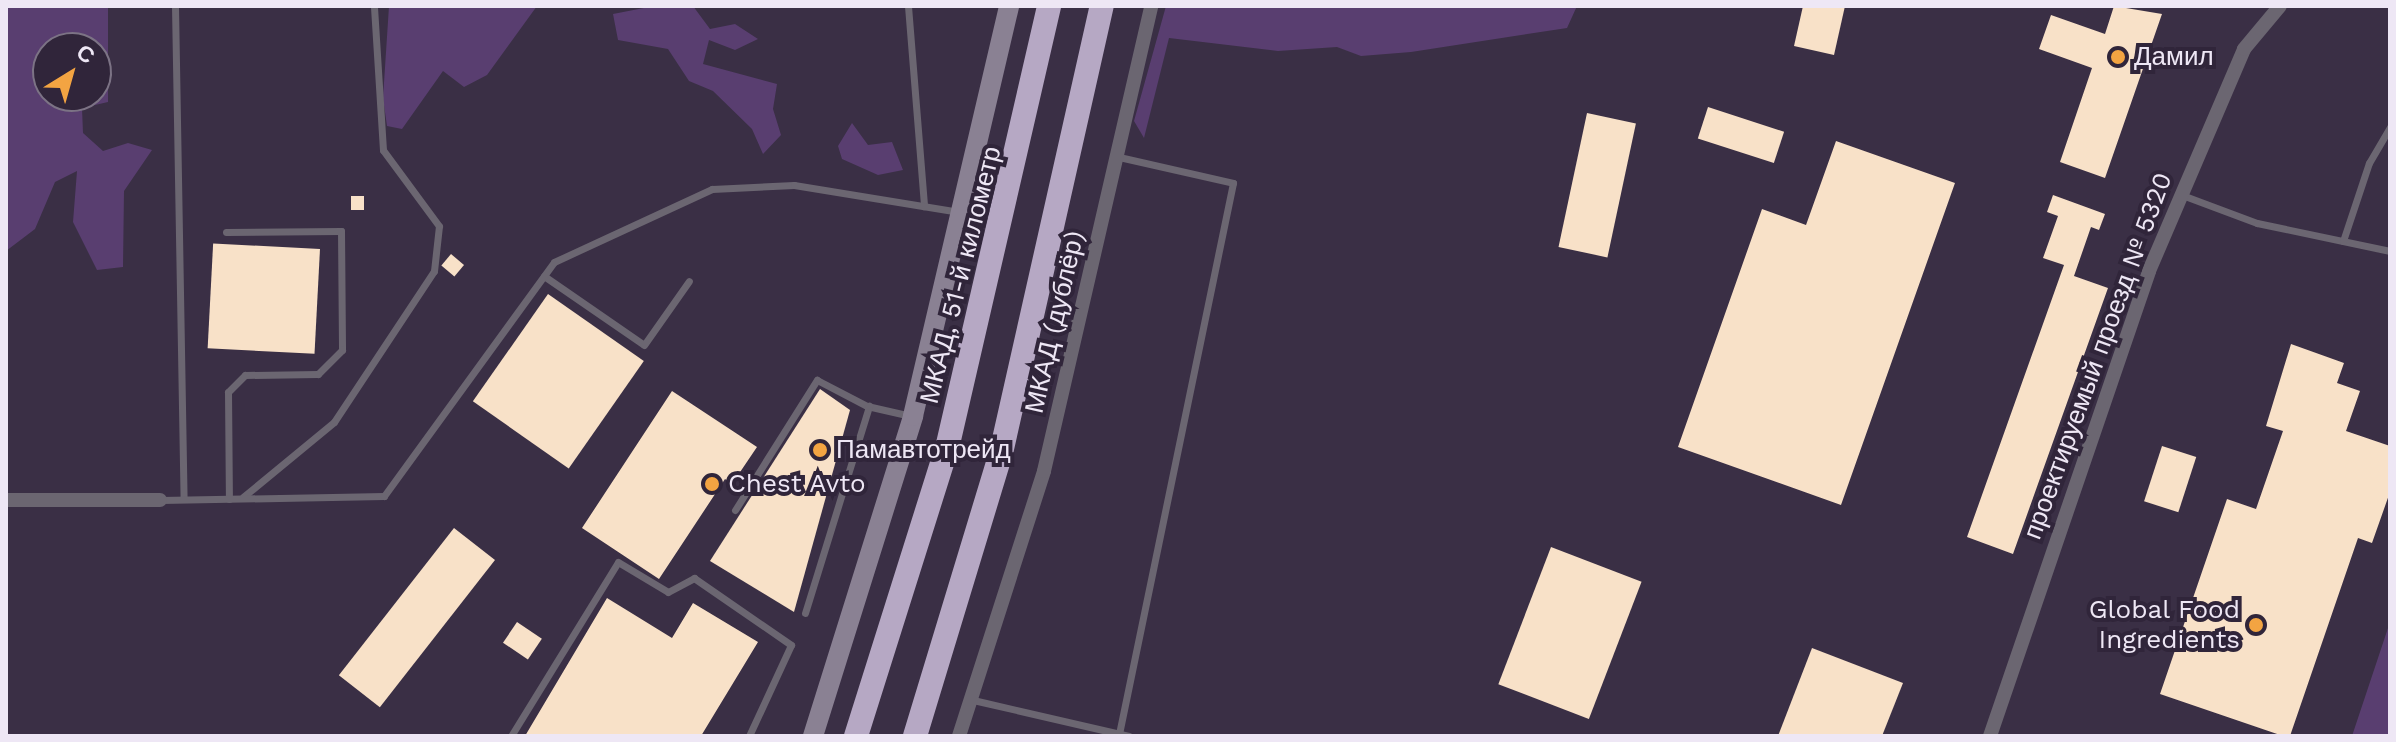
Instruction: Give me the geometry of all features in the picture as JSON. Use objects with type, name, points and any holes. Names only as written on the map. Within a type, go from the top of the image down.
[{"type":"highway","name":"МКАД, 51-й километр","points":[[856,736],[948,444],[1049,6]]},
{"type":"highway","points":[[915,736],[1001,453],[1102,6]]},
{"type":"street","points":[[813,736],[913,416],[964,213],[1009,6]]},
{"type":"street","name":"МКАД (дублёр)","points":[[959,736],[1044,471],[1119,157],[1151,6]]},
{"type":"street","name":"проектируемый проезд № 5320","points":[[1990,736],[2180,195],[2244,49],[2280,6]]},
{"type":"street","points":[[6,500],[160,500]]},
{"type":"lane","points":[[175,6],[184,499]]},
{"type":"lane","points":[[242,499],[334,422],[434,271],[439,226],[383,150],[374,6]]},
{"type":"lane","points":[[908,6],[924,206]]},
{"type":"lane","points":[[2343,241],[2369,163],[2390,127]]},
{"type":"lane","points":[[1119,157],[1233,183],[1119,734]]},
{"type":"lane","points":[[160,500],[384,496],[554,262],[712,189],[794,185],[964,213]]},
{"type":"lane","points":[[2180,195],[2257,223],[2390,251]]},
{"type":"lane","points":[[226,232],[341,231],[342,350],[318,374],[245,375],[228,392],[229,499]]},
{"type":"lane","points":[[544,276],[644,345],[689,281]]},
{"type":"lane","points":[[735,510],[817,380],[869,406],[913,416]]},
{"type":"lane","points":[[805,613],[869,406]]},
{"type":"lane","points":[[511,736],[618,562],[668,592],[694,578],[791,645],[749,736]]},
{"type":"lane","points":[[973,700],[1129,736]]},
{"type":"shaded area","points":[[6,6],[108,6],[108,32],[32,32],[32,112],[82,112],[83,133],[103,151],[128,143],[152,150],[124,191],[123,267],[97,270],[73,222],[77,171],[55,182],[35,229],[6,251]]},
{"type":"shaded area","points":[[389,6],[537,6],[487,75],[464,87],[443,71],[402,129],[387,126],[383,98]]},
{"type":"shaded area","points":[[654,6],[693,6],[710,29],[735,24],[758,39],[735,50],[709,40],[703,64],[777,84],[773,109],[781,135],[763,154],[752,129],[713,91],[689,81],[668,49],[618,40],[613,14]]},
{"type":"shaded area","points":[[1166,6],[1577,6],[1567,28],[1411,52],[1361,56],[1337,47],[1278,51],[1169,38],[1144,138],[1134,121]]},
{"type":"shaded area","points":[[852,123],[868,145],[892,142],[903,170],[878,175],[842,159],[838,146]]},
{"type":"shaded area","points":[[2390,622],[2390,736],[2352,736]]},
{"type":"building","points":[[1803,6],[1845,6],[1834,55],[1794,46]]},
{"type":"building","points":[[2114,6],[2162,14],[2105,178],[2060,162],[2092,68],[2039,49],[2051,15],[2105,34]]},
{"type":"building","points":[[1708,107],[1784,132],[1774,163],[1698,138]]},
{"type":"building","points":[[1587,113],[1636,123],[1607,257],[1559,247]]},
{"type":"building","points":[[1836,141],[1955,183],[1841,505],[1678,447],[1762,209],[1806,225]]},
{"type":"building","points":[[2053,195],[2105,214],[2099,230],[2091,227],[2074,276],[2108,288],[2013,554],[1967,537],[2064,265],[2043,258],[2058,216],[2047,212]]},
{"type":"building","points":[[351,196],[364,196],[364,210],[351,210]]},
{"type":"building","points":[[213,243],[320,249],[315,354],[208,348]]},
{"type":"building","points":[[451,254],[464,265],[454,276],[441,265]]},
{"type":"building","points":[[548,294],[644,361],[569,468],[473,401]]},
{"type":"building","points":[[2291,344],[2344,363],[2337,383],[2360,391],[2346,431],[2390,446],[2390,492],[2372,543],[2358,538],[2290,736],[2283,736],[2160,694],[2227,499],[2256,509],[2283,431],[2266,426]]},
{"type":"building","points":[[820,389],[850,410],[794,612],[710,561]]},
{"type":"building","points":[[672,391],[757,447],[732,484],[725,479],[659,579],[582,528]]},
{"type":"building","points":[[2162,446],[2196,457],[2178,512],[2144,501]]},
{"type":"building","points":[[454,528],[495,560],[380,707],[339,675]]},
{"type":"building","points":[[1551,547],[1642,582],[1589,719],[1498,684]]},
{"type":"building","points":[[607,598],[672,638],[693,603],[758,642],[701,736],[525,736]]},
{"type":"building","points":[[517,622],[542,639],[528,660],[503,643]]},
{"type":"building","points":[[1812,648],[1903,683],[1882,736],[1778,736]]},
{"type":"place","name":"Дамил","points":[[2118,57]]},
{"type":"place","name":"Памавтотрейд","points":[[820,450]]},
{"type":"place","name":"Chest Avto","points":[[712,484]]},
{"type":"place","name":"Global Food Ingredients","points":[[2256,625]]}]
